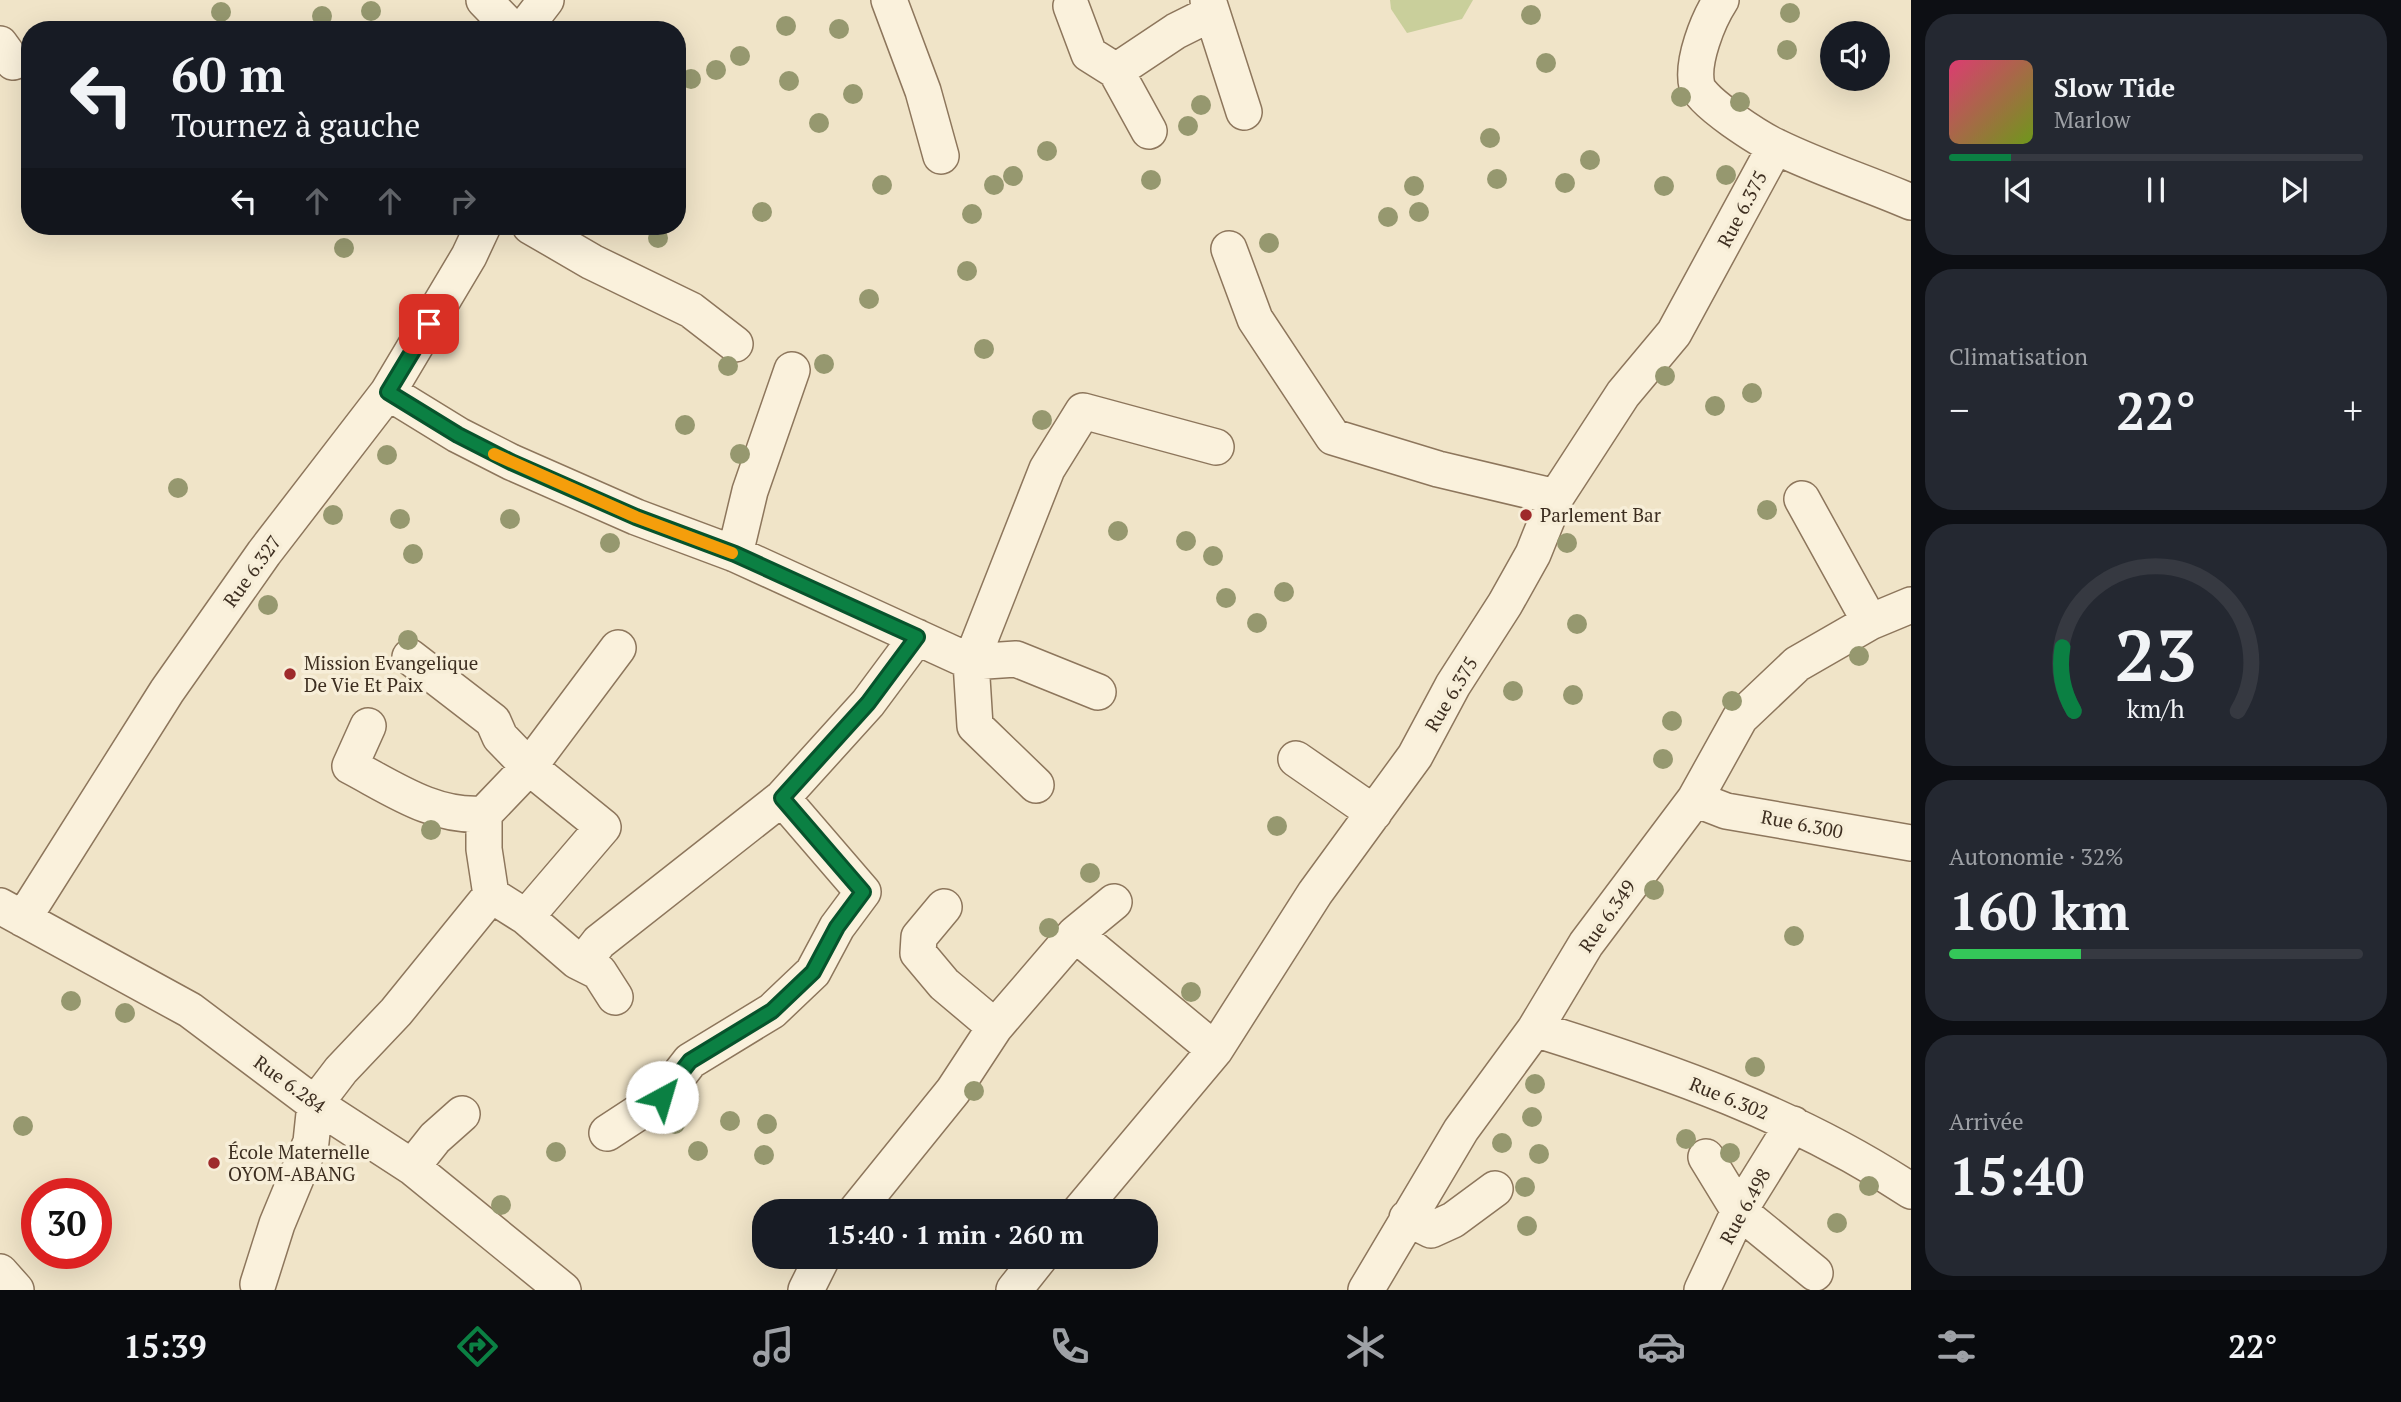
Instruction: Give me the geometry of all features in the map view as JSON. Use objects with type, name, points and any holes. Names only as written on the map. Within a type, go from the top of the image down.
[{"type":"street","points":[[484,0],[504,21]]},
{"type":"street","points":[[530,21],[546,0]]},
{"type":"street","points":[[889,0],[923,91],[941,156]]},
{"type":"street","points":[[1721,0],[1713,12],[1697,66],[1697,88],[1708,102],[1776,147],[1911,202]]},
{"type":"street","points":[[1071,6],[1089,54],[1116,71],[1149,131]]},
{"type":"street","points":[[1116,71],[1210,6],[1244,112]]},
{"type":"street","name":"Rue 6.375","points":[[1090,1199],[1215,1050],[1315,893],[1415,756],[1453,685],[1505,604],[1533,554],[1556,497],[1623,394],[1674,333],[1776,147]]},
{"type":"street","name":"Rue 6.327","points":[[12,912],[264,553],[388,392],[479,235]]},
{"type":"street","points":[[546,235],[592,262],[691,310],[735,344]]},
{"type":"street","points":[[1229,249],[1255,319],[1333,437],[1438,468],[1556,497]]},
{"type":"street","points":[[735,554],[750,491],[792,370]]},
{"type":"street","points":[[388,392],[458,435],[511,462],[636,517],[735,554],[971,662],[1016,659],[1098,692]]},
{"type":"street","points":[[1036,785],[975,726],[971,662],[1047,469],[1083,411],[1216,447]]},
{"type":"street","points":[[1802,499],[1870,622]]},
{"type":"street","name":"Rue 6.349","points":[[1366,1290],[1461,1130],[1535,1029],[1586,944],[1695,799],[1740,718],[1797,664],[1870,622],[1911,605]]},
{"type":"street","points":[[577,961],[589,955],[599,942],[782,798],[868,703],[917,637]]},
{"type":"street","points":[[368,726],[350,766],[435,810],[463,816],[484,814],[529,767],[618,648]]},
{"type":"street","points":[[410,657],[493,721],[500,737],[529,767],[603,827],[526,917]]},
{"type":"street","points":[[1296,759],[1374,813]]},
{"type":"street","points":[[607,1133],[662,1097],[690,1061],[772,1011],[813,972],[837,927],[863,892],[782,798]]},
{"type":"street","name":"Rue 6.300","points":[[1695,799],[1726,811],[1911,843]]},
{"type":"street","points":[[258,1284],[276,1224],[311,1142],[315,1104],[341,1070],[396,1012],[491,895],[484,849],[484,814]]},
{"type":"street","points":[[491,895],[526,917],[577,961],[599,972],[615,998]]},
{"type":"street","points":[[866,1199],[953,1091],[995,1027],[1075,934],[1114,902]]},
{"type":"street","points":[[944,906],[919,937],[919,953],[944,984],[995,1027]]},
{"type":"street","name":"Rue 6.284","points":[[12,912],[190,1010],[315,1104],[412,1167],[563,1290]]},
{"type":"street","points":[[1075,934],[1215,1050]]},
{"type":"street","name":"Rue 6.302","points":[[1535,1029],[1698,1084],[1793,1124],[1911,1191]]},
{"type":"street","points":[[412,1167],[435,1138],[462,1114]]},
{"type":"street","name":"Rue 6.498","points":[[1702,1290],[1739,1211],[1793,1124]]},
{"type":"street","points":[[1706,1157],[1739,1211],[1815,1273]]},
{"type":"street","points":[[1407,1218],[1431,1230],[1453,1220],[1495,1189]]},
{"type":"street","points":[[806,1290],[816,1269]]},
{"type":"street","points":[[1014,1290],[1031,1269]]},
{"type":"street","points":[[0,1272],[16,1290]]},
{"type":"green space","points":[[1390,0],[1473,0],[1462,19],[1407,33],[1391,9]]},
{"type":"slow traffic","points":[[494,454],[636,517],[732,553]]},
{"type":"place","name":"Parlement Bar","points":[[1526,515]]},
{"type":"place","name":"Mission Evangelique De Vie Et Paix","points":[[290,674]]},
{"type":"place","name":"École Maternelle OYOM-ABANG","points":[[214,1163]]},
{"type":"route","points":[[429,324],[388,392],[458,435],[511,462],[636,517],[735,554],[917,637],[868,703],[782,798],[863,892],[837,927],[813,972],[772,1011],[743,1031],[704,1050],[690,1061],[662,1097]]}]
